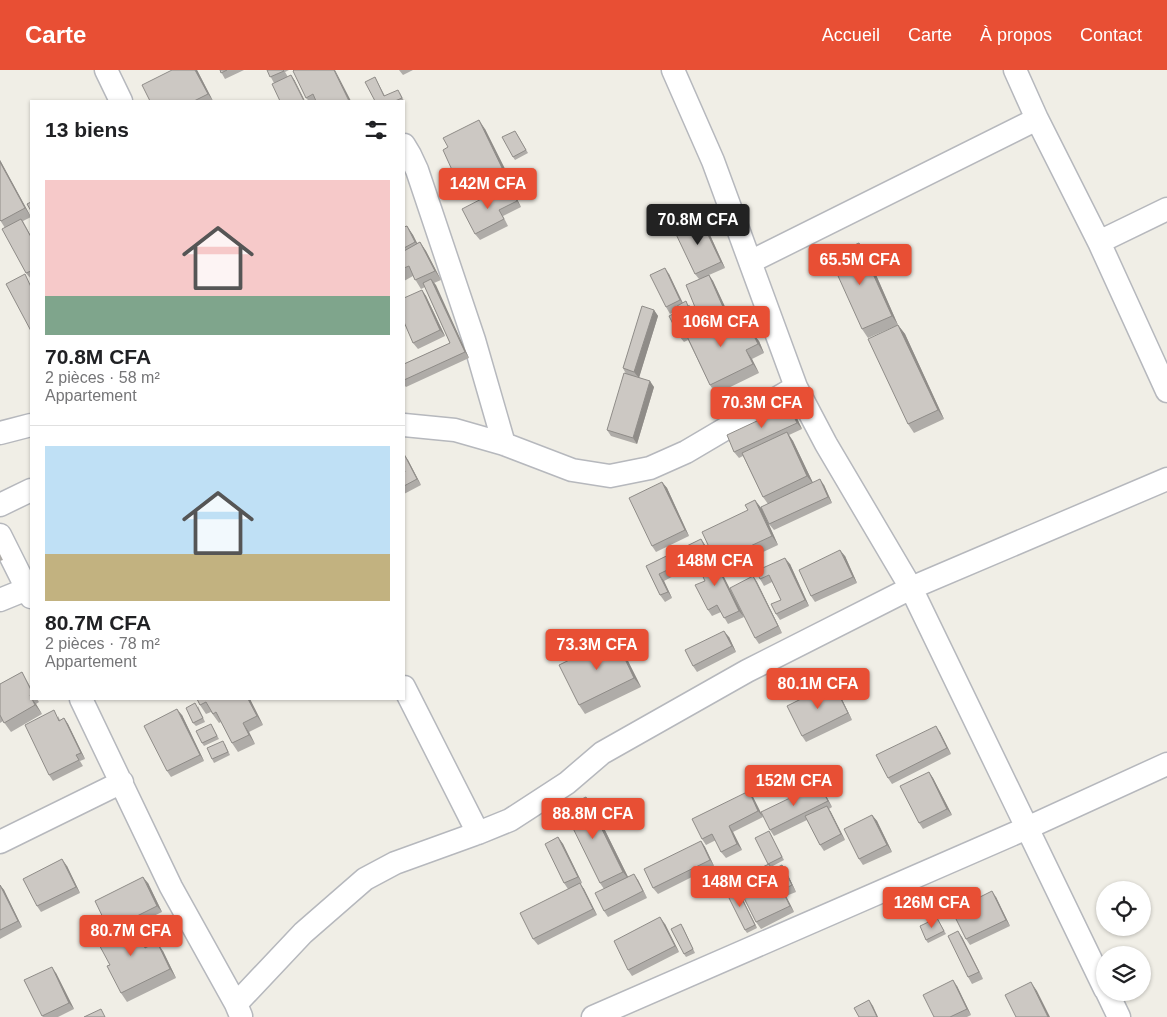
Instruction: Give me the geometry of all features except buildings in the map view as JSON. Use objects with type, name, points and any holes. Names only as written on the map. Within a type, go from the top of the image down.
[{"type":"street","points":[[106,70],[121,100]]},
{"type":"street","points":[[673,70],[713,160],[796,387],[826,444],[911,588],[1096,970]]},
{"type":"street","points":[[1015,70],[1036,119],[1099,242],[1167,391]]},
{"type":"street","points":[[750,262],[1036,119]]},
{"type":"street","points":[[405,147],[417,170],[462,302],[504,444]]},
{"type":"street","points":[[1099,242],[1167,209]]},
{"type":"street","points":[[405,425],[455,430],[504,444],[572,470],[610,476],[650,468],[686,452],[796,387]]},
{"type":"street","points":[[0,433],[30,425]]},
{"type":"street","points":[[81,700],[171,887],[239,1011],[302,933],[365,879],[395,863],[478,834],[510,820],[544,800],[602,753],[747,672],[911,588],[1167,479]]},
{"type":"street","points":[[0,505],[30,490]]},
{"type":"street","points":[[0,536],[29,593],[0,600]]},
{"type":"street","points":[[405,689],[478,834]]},
{"type":"street","points":[[593,1017],[1027,828],[1167,764]]},
{"type":"street","points":[[0,842],[122,782]]},
{"type":"street","points":[[1111,1001],[1119,1017]]}]
